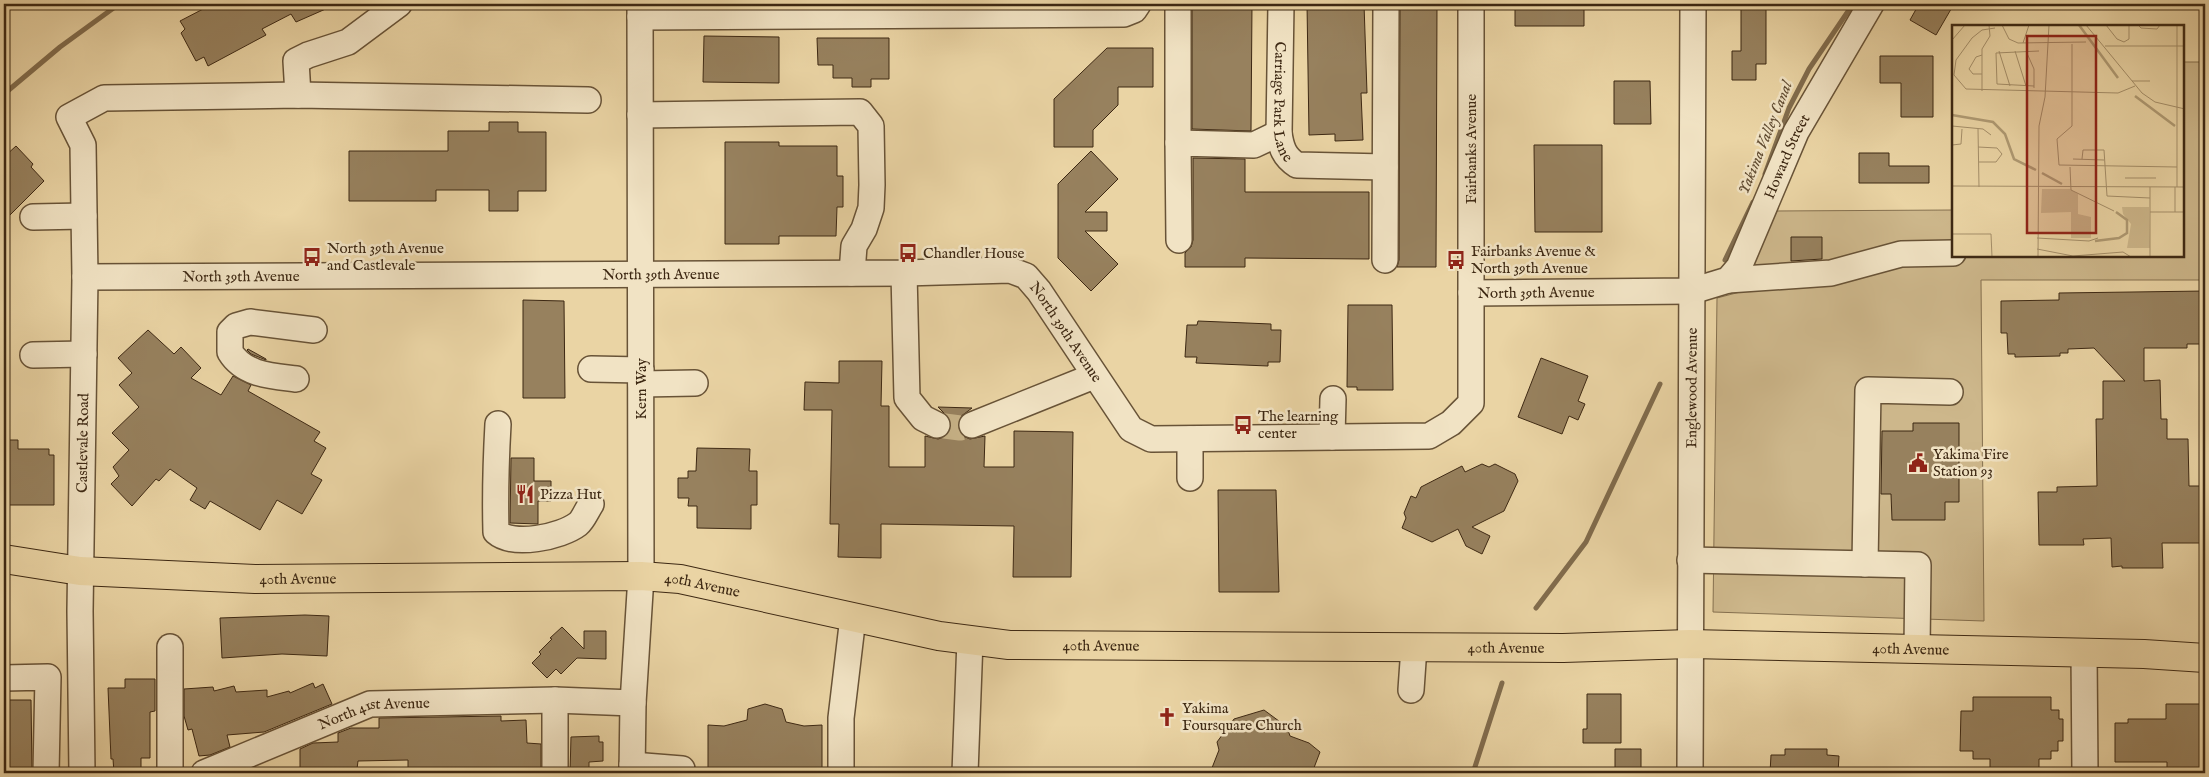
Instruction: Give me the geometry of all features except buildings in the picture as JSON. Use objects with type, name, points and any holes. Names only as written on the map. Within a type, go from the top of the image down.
[{"type":"main road","name":"40th Avenue","points":[[4,559],[80,572],[255,579],[641,576],[680,580],[853,617],[970,640],[1009,645],[1563,648],[1690,644],[2084,653],[2205,658]]},
{"type":"street","points":[[399,4],[348,42],[308,55],[296,61],[298,95],[588,100]]},
{"type":"street","points":[[640,10],[955,9],[1124,14],[1134,10],[1138,4]]},
{"type":"street","points":[[1178,4],[1179,240]]},
{"type":"street","name":"Carriage Park Lane","points":[[1280,4],[1279,133],[1281,146],[1287,157],[1297,165],[1385,167]]},
{"type":"street","points":[[1385,260],[1386,4]]},
{"type":"street","name":"Fairbanks Avenue","points":[[1471,4],[1471,293]]},
{"type":"street","name":"Englewood Avenue","points":[[1690,773],[1693,4]]},
{"type":"street","name":"Howard Street","points":[[1728,280],[1739,267],[1796,132],[1871,4]]},
{"type":"street","name":"Kern Way","points":[[632,769],[633,703],[641,576],[640,10]]},
{"type":"street","name":"Castlevale Road","points":[[82,773],[80,572],[85,277],[83,145],[68,117],[104,98],[298,95]]},
{"type":"street","points":[[640,115],[860,112],[871,126],[872,200],[864,229],[854,246],[852,273]]},
{"type":"street","points":[[1178,143],[1254,145],[1279,133]]},
{"type":"street","points":[[32,217],[84,216]]},
{"type":"street","points":[[1692,291],[1728,280],[1831,273],[1901,254],[1952,253]]},
{"type":"street","name":"North 39th Avenue","points":[[85,277],[904,273],[1010,270],[1026,276],[1039,291],[1131,429],[1151,439],[1429,436],[1451,423],[1471,403],[1471,293],[1692,291]]},
{"type":"street","points":[[904,273],[907,398],[923,418],[937,425]]},
{"type":"street","points":[[296,379],[269,376],[246,368],[230,352],[230,332],[236,326],[250,322],[314,330]]},
{"type":"street","points":[[32,355],[84,354]]},
{"type":"street","points":[[591,369],[695,383]]},
{"type":"street","points":[[972,425],[1094,376]]},
{"type":"street","points":[[1865,564],[1868,390],[1950,392]]},
{"type":"street","points":[[1332,437],[1333,399]]},
{"type":"street","points":[[498,424],[496,532],[501,537],[530,540],[554,536],[579,524],[591,504]]},
{"type":"street","points":[[1190,439],[1190,478]]},
{"type":"street","points":[[1690,560],[1918,565],[1917,649]]},
{"type":"street","points":[[841,773],[841,718],[853,617]]},
{"type":"street","points":[[965,773],[970,640]]},
{"type":"street","points":[[170,647],[170,773]]},
{"type":"street","points":[[1411,690],[1414,647]]},
{"type":"street","points":[[2084,653],[2085,773]]},
{"type":"street","points":[[4,678],[48,677],[46,773]]},
{"type":"street","points":[[555,700],[555,773]]},
{"type":"street","name":"North 41st Avenue","points":[[204,773],[370,704],[555,700],[633,703]]},
{"type":"street","points":[[632,769],[682,769]]},
{"type":"shaded area","points":[[2184,62],[2205,62],[2205,280],[1981,280],[1984,621],[1713,612],[1717,298],[1740,292],[1773,211],[1952,210],[1952,258],[2184,258]]},
{"type":"waterway","points":[[4,94],[60,47],[119,4]]},
{"type":"waterway","name":"Yakima Valley Canal","points":[[1765,174],[1789,108],[1809,69],[1853,4]]},
{"type":"waterway","name":"Yakima Valley Canal","points":[[1725,260],[1753,202]]},
{"type":"waterway","name":"Yakima Valley Canal","points":[[1536,608],[1586,542],[1660,384]]},
{"type":"waterway","name":"Yakima Valley Canal","points":[[1473,773],[1502,683]]},
{"type":"tunnel","points":[[937,425],[960,428],[972,425]]},
{"type":"place","name":"Chandler House","points":[[908,253]]},
{"type":"place","name":"North 39th Avenue and Castlevale","points":[[312,257]]},
{"type":"place","name":"Fairbanks Avenue & North 39th Avenue","points":[[1456,260]]},
{"type":"place","name":"The learning center","points":[[1243,425]]},
{"type":"place","name":"Yakima Fire Station 93","points":[[1918,463]]},
{"type":"place","name":"Pizza Hut","points":[[525,494]]},
{"type":"place","name":"Yakima Foursquare Church","points":[[1167,717]]}]
